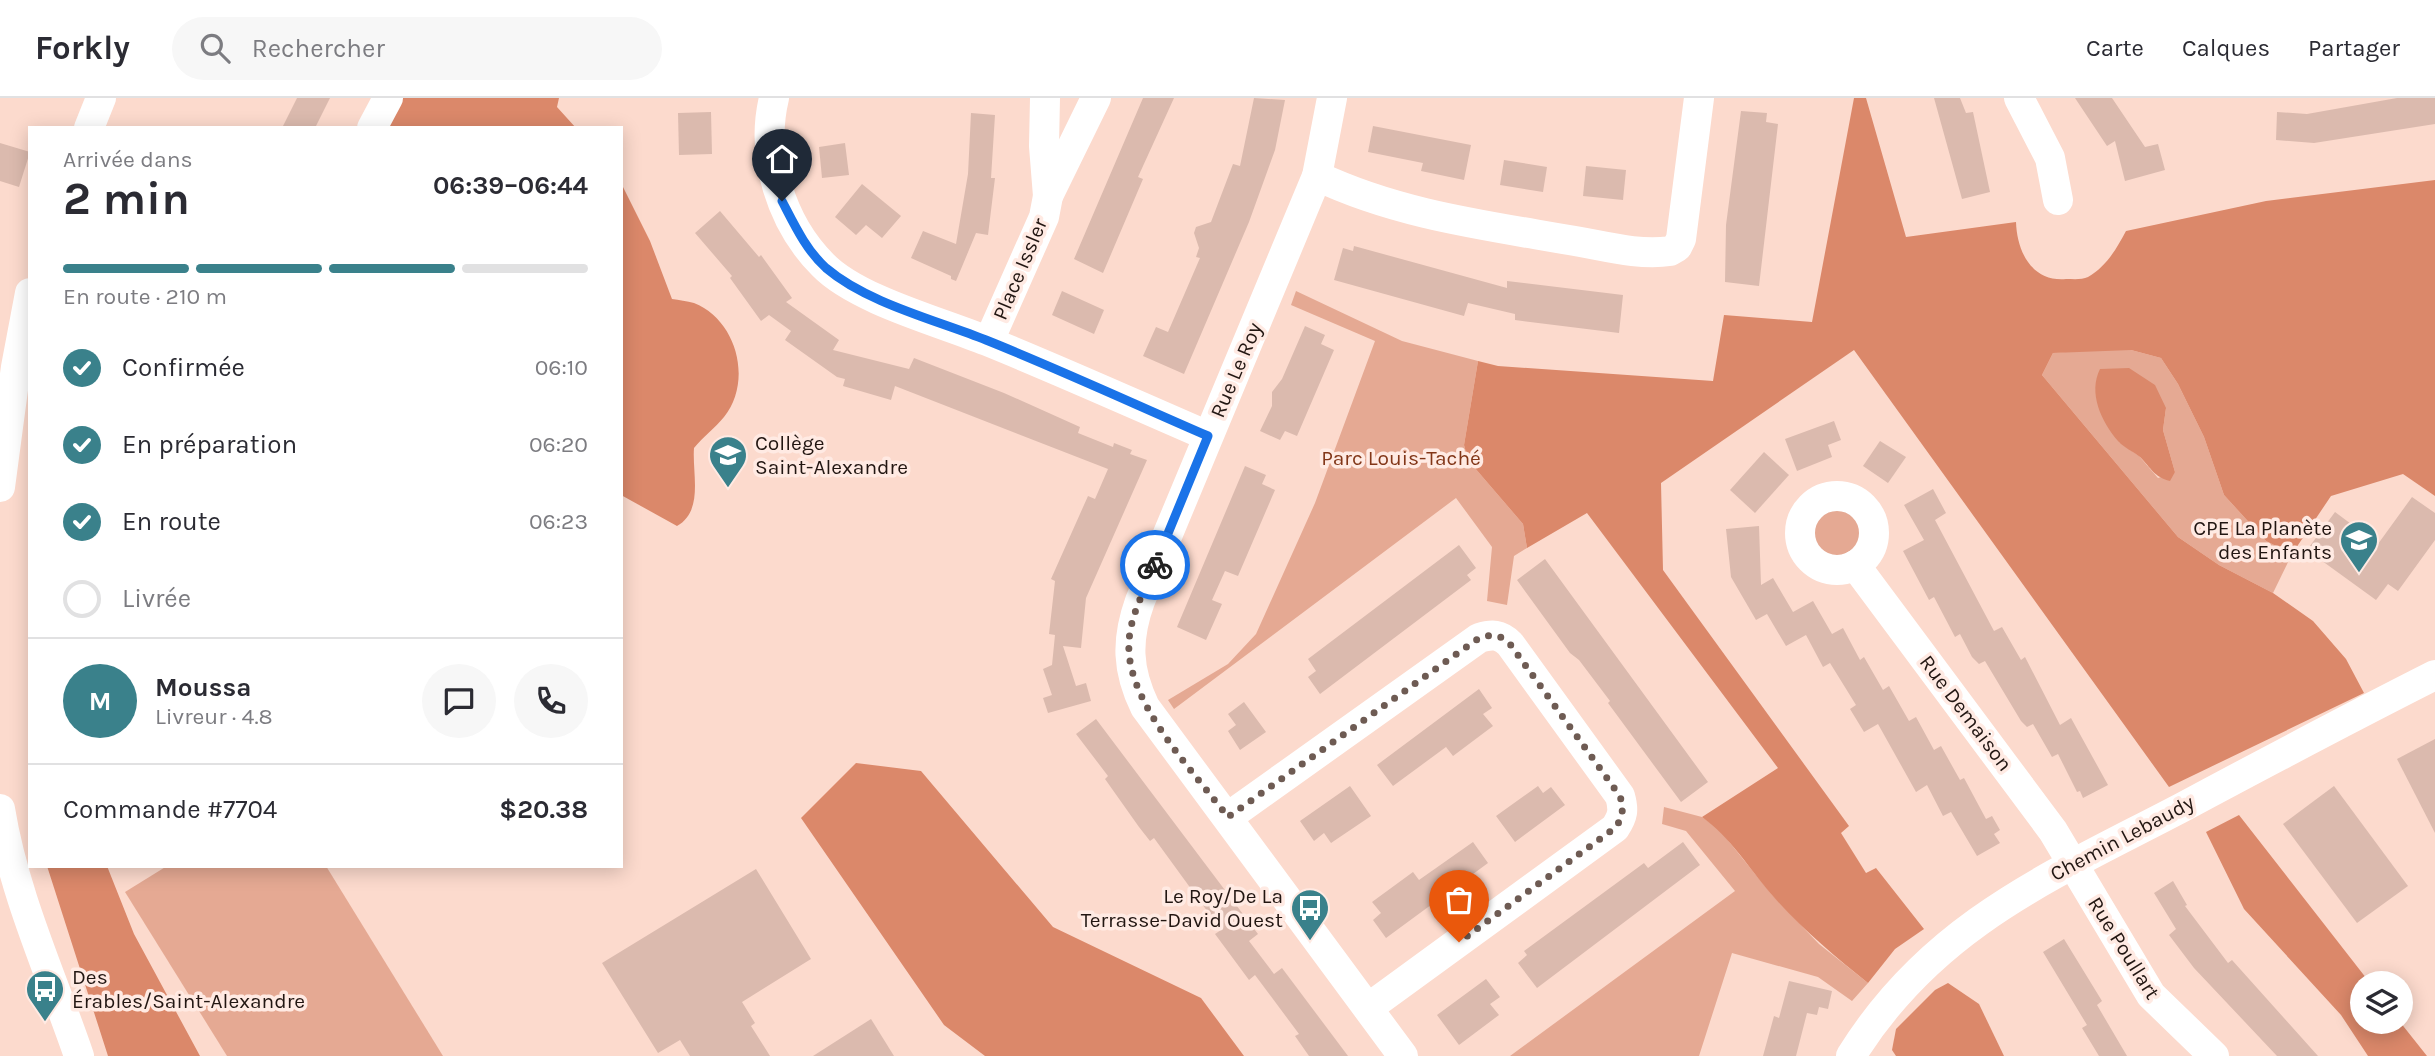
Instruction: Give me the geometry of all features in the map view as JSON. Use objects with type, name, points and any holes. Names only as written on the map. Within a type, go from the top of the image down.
[{"type":"street","points":[[90,126],[101,98]]},
{"type":"street","points":[[373,126],[388,98]]},
{"type":"street","points":[[774,98],[769,139],[774,178],[794,224],[824,266],[871,295],[989,341],[1208,436]]},
{"type":"street","name":"Place Issler","points":[[1045,98],[1044,146],[1048,196]]},
{"type":"street","name":"Place Issler","points":[[989,341],[1044,217],[1048,196],[1096,98]]},
{"type":"street","name":"Rue Le Roy","points":[[1332,98],[1317,176],[1136,612],[1129,641],[1129,655],[1137,689],[1145,707],[1403,1056]]},
{"type":"street","points":[[1317,176],[1342,188],[1424,215],[1599,245],[1670,251],[1677,247],[1681,239],[1699,98]]},
{"type":"street","points":[[2019,98],[2050,158],[2058,200]]},
{"type":"street","points":[[0,487],[16,367],[28,304]]},
{"type":"street","name":"Rue Demaison","points":[[1855,565],[2053,831],[2072,865]]},
{"type":"street","points":[[1228,817],[1479,638],[1493,634],[1503,637],[1510,644],[1620,796],[1622,818],[1615,828],[1368,1009]]},
{"type":"street","name":"Chemin Lebaudy","points":[[1851,1056],[1878,1016],[1926,962],[2007,900],[2435,675]]},
{"type":"street","points":[[0,809],[3,839],[79,1056]]},
{"type":"street","name":"Rue Poullart","points":[[2072,865],[2151,995],[2214,1056]]},
{"type":"green space","name":"Parc Louis-Taché","points":[[1296,291],[1402,341],[1478,361],[1464,445],[1468,460],[1523,524],[1527,548],[1514,556],[1507,605],[1487,601],[1492,547],[1456,498],[1174,709],[1168,700],[1228,664],[1256,634],[1315,503],[1375,341],[1291,305]]},
{"type":"green space","points":[[2131,350],[2161,358],[2178,384],[2204,437],[2224,495],[2266,541],[2292,554],[2273,593],[2219,565],[2178,537],[2042,375],[2053,353]],"holes":[[[2166,408],[2163,430],[2175,472],[2158,478],[2139,456],[2119,442]]]},
{"type":"green space","points":[[1837,508],[1855,515],[1862,533],[1855,551],[1837,558],[1819,551],[1812,533],[1819,515]]},
{"type":"green space","points":[[1664,807],[1702,817],[1718,828],[1772,895],[1819,944],[1868,983],[1852,1001],[1818,977],[1732,953],[1699,1056],[1510,1056],[1735,891],[1686,831],[1662,824]]},
{"type":"green space","points":[[164,868],[327,868],[443,1056],[227,1056],[125,892]]},
{"type":"shaded area","points":[[388,98],[559,98],[557,107],[574,126],[373,126]]},
{"type":"shaded area","points":[[1854,98],[1866,98],[1906,237],[2016,222],[2019,244],[2029,263],[2044,276],[2054,279],[2083,279],[2094,273],[2110,257],[2126,231],[2266,201],[2435,180],[2435,496],[2403,474],[2331,496],[2292,554],[2266,541],[2224,495],[2204,437],[2178,384],[2161,358],[2131,350],[2053,353],[2042,375],[2178,537],[2219,565],[2273,593],[2313,621],[2346,659],[2364,693],[2169,787],[1854,350],[1661,483],[1663,570],[1849,826],[1841,833],[1866,873],[1876,868],[1924,929],[1895,949],[1868,983],[1794,918],[1730,843],[1702,817],[1778,768],[1587,513],[1527,548],[1523,524],[1468,460],[1464,445],[1478,361],[1498,366],[1713,381],[1724,315],[1812,322]]},
{"type":"shaded area","points":[[623,187],[650,241],[672,299],[694,303],[709,311],[721,323],[730,337],[739,370],[733,402],[724,417],[694,448],[694,501],[691,511],[677,526],[623,496]]},
{"type":"shaded area","points":[[2129,368],[2155,385],[2166,408],[2163,430],[2175,472],[2170,481],[2156,475],[2140,457],[2118,441],[2106,425],[2098,407],[2095,388],[2100,369]]},
{"type":"shaded area","points":[[856,763],[921,771],[1053,927],[1201,998],[1244,1056],[985,1056],[944,1025],[801,818]]},
{"type":"shaded area","points":[[2239,815],[2361,971],[2350,971],[2350,1029],[2341,1015],[2244,909],[2206,832]]},
{"type":"shaded area","points":[[48,868],[108,868],[134,934],[200,1056],[108,1056]]},
{"type":"shaded area","points":[[1948,983],[1979,1004],[2004,1056],[1896,1056],[1892,1050],[1896,1029],[1935,990]]},
{"type":"shaded area","points":[[2354,1034],[2410,1034],[2427,1056],[2368,1056]]},
{"type":"building","points":[[297,98],[330,98],[316,126],[283,126]]},
{"type":"building","points":[[1143,98],[1174,98],[1138,177],[1143,179],[1103,273],[1074,259]]},
{"type":"building","points":[[1254,98],[1285,100],[1275,150],[1249,222],[1184,374],[1143,356],[1156,327],[1168,332],[1200,258],[1196,257],[1199,248],[1194,233],[1196,227],[1211,222],[1233,164],[1240,166]]},
{"type":"building","points":[[1934,98],[1960,98],[1966,113],[1973,112],[1990,192],[1962,199]]},
{"type":"building","points":[[2075,98],[2112,98],[2145,147],[2158,144],[2165,170],[2125,181],[2115,141],[2107,146]]},
{"type":"building","points":[[2397,98],[2435,98],[2435,124],[2314,143],[2276,140],[2277,112],[2307,114]]},
{"type":"building","points":[[1741,111],[1767,113],[1766,122],[1778,124],[1759,286],[1725,282],[1726,225]]},
{"type":"building","points":[[711,112],[712,154],[679,155],[678,113]]},
{"type":"building","points":[[971,113],[995,115],[991,178],[995,178],[988,235],[976,233],[956,281],[951,279],[951,276],[911,258],[923,231],[956,244],[968,174]]},
{"type":"building","points":[[1373,126],[1471,145],[1464,180],[1421,171],[1423,163],[1368,152]]},
{"type":"building","points":[[0,143],[28,151],[19,187],[0,181]]},
{"type":"building","points":[[845,143],[849,175],[822,178],[819,147]]},
{"type":"building","points":[[1504,160],[1547,167],[1543,192],[1500,185]]},
{"type":"building","points":[[1586,166],[1626,170],[1623,200],[1583,196]]},
{"type":"building","points":[[862,184],[901,216],[882,238],[866,225],[856,235],[835,217]]},
{"type":"building","points":[[720,211],[759,257],[761,255],[792,298],[786,302],[839,340],[833,350],[909,369],[914,358],[1004,393],[1080,427],[1078,433],[1113,447],[1114,443],[1132,450],[1130,454],[1147,460],[1086,598],[1081,648],[1063,646],[1076,686],[1086,683],[1091,701],[1048,713],[1043,698],[1052,695],[1043,669],[1052,665],[1055,635],[1049,634],[1055,581],[1051,579],[1088,496],[1095,499],[1108,469],[895,386],[891,400],[843,386],[845,379],[837,377],[785,340],[791,331],[769,315],[761,321],[730,278],[732,276],[695,233]]},
{"type":"building","points":[[1354,246],[1507,288],[1507,281],[1623,295],[1619,333],[1515,320],[1515,314],[1468,303],[1464,316],[1334,280],[1343,248],[1353,251]]},
{"type":"building","points":[[1062,291],[1104,310],[1094,334],[1052,315]]},
{"type":"building","points":[[1305,326],[1325,335],[1321,344],[1334,350],[1297,436],[1285,431],[1280,440],[1260,431],[1272,406],[1272,392],[1282,379]]},
{"type":"building","points":[[1834,421],[1841,440],[1828,445],[1832,457],[1797,471],[1785,439]]},
{"type":"building","points":[[1880,441],[1906,457],[1888,483],[1863,466]]},
{"type":"building","points":[[1764,452],[1789,475],[1755,513],[1730,490]]},
{"type":"building","points":[[1245,466],[1266,475],[1262,484],[1275,490],[1238,576],[1225,571],[1212,600],[1222,604],[1206,640],[1177,627]]},
{"type":"building","points":[[1933,489],[1946,513],[1935,520],[1994,631],[2002,627],[2021,660],[2025,657],[2060,725],[2071,718],[2108,785],[2083,798],[2080,791],[2077,792],[2058,754],[2052,757],[2033,724],[2027,727],[2021,721],[1985,661],[1979,664],[1972,657],[1960,634],[1955,637],[1934,597],[1929,600],[1903,551],[1924,540],[1904,505]]},
{"type":"building","points":[[2412,497],[2435,513],[2435,540],[2398,591],[2388,584],[2376,600],[2307,550],[2335,512],[2378,544]]},
{"type":"building","points":[[1759,526],[1761,585],[1773,578],[1793,612],[1813,601],[1832,634],[1843,628],[1860,660],[1864,657],[1883,690],[1889,686],[1909,721],[1916,717],[1934,750],[1941,746],[1960,780],[1964,778],[1986,819],[1992,816],[2000,830],[1994,834],[2000,843],[1977,856],[1951,812],[1943,816],[1927,785],[1916,792],[1878,724],[1864,732],[1850,709],[1856,705],[1830,663],[1823,667],[1806,635],[1786,646],[1767,614],[1756,620],[1731,577],[1726,529]]},
{"type":"building","points":[[1459,545],[1476,568],[1467,575],[1471,580],[1320,694],[1308,677],[1316,671],[1308,659]]},
{"type":"building","points":[[1545,559],[1708,782],[1681,802],[1608,703],[1610,701],[1579,660],[1570,653],[1517,580]]},
{"type":"building","points":[[1479,689],[1492,708],[1483,714],[1493,726],[1453,756],[1446,747],[1393,786],[1377,765]]},
{"type":"building","points":[[1244,702],[1266,732],[1240,750],[1228,731],[1236,725],[1228,714]]},
{"type":"building","points":[[1096,719],[1258,934],[1249,941],[1274,974],[1282,968],[1348,1056],[1309,1056],[1295,1036],[1299,1034],[1255,975],[1249,980],[1215,934],[1221,930],[1154,838],[1150,841],[1139,827],[1105,779],[1108,776],[1076,734]]},
{"type":"building","points":[[2435,739],[2435,833],[2397,759]]},
{"type":"building","points":[[1350,786],[1371,816],[1331,843],[1324,833],[1314,841],[1300,821]]},
{"type":"building","points":[[1538,786],[1543,793],[1551,787],[1565,805],[1515,842],[1496,816]]},
{"type":"building","points":[[2334,786],[2408,886],[2357,923],[2283,824]]},
{"type":"building","points":[[1473,842],[1488,863],[1386,938],[1373,920],[1381,913],[1372,902],[1413,872],[1419,880]]},
{"type":"building","points":[[1683,842],[1700,865],[1537,988],[1518,963],[1527,955],[1524,951],[1644,863],[1648,868]]},
{"type":"building","points":[[756,869],[811,959],[742,1002],[755,1023],[751,1026],[770,1056],[690,1056],[680,1040],[658,1053],[602,963]]},
{"type":"building","points":[[2173,881],[2187,905],[2185,906],[2228,963],[2232,960],[2318,1056],[2277,1056],[2194,968],[2169,935],[2176,929],[2154,893]]},
{"type":"building","points":[[2064,939],[2102,1001],[2097,1005],[2127,1056],[2099,1056],[2082,1028],[2087,1025],[2043,952]]},
{"type":"building","points":[[1486,979],[1500,997],[1490,1004],[1499,1015],[1459,1045],[1437,1015]]},
{"type":"building","points":[[1789,981],[1832,991],[1828,1009],[1819,1007],[1817,1015],[1807,1013],[1796,1056],[1763,1056],[1774,1016],[1779,1018]]},
{"type":"building","points":[[871,1019],[894,1056],[813,1056]]},
{"type":"way so far","points":[[1155,565],[1132,623],[1129,655],[1132,672],[1145,707],[1228,817],[1479,638],[1493,634],[1503,637],[1510,644],[1620,796],[1622,818],[1615,828],[1459,942]]},
{"type":"place","name":"Collège Saint-Alexandre","points":[[728,489]]},
{"type":"place","name":"CPE La Planète des Enfants","points":[[2359,574]]},
{"type":"place","name":"Le Roy/De La Terrasse-David Ouest","points":[[1310,942]]},
{"type":"place","name":"Des Érables/Saint-Alexandre","points":[[45,1023]]},
{"type":"route","points":[[782,201],[809,248],[824,266],[842,280],[871,295],[989,341],[1208,436],[1155,565]]}]
